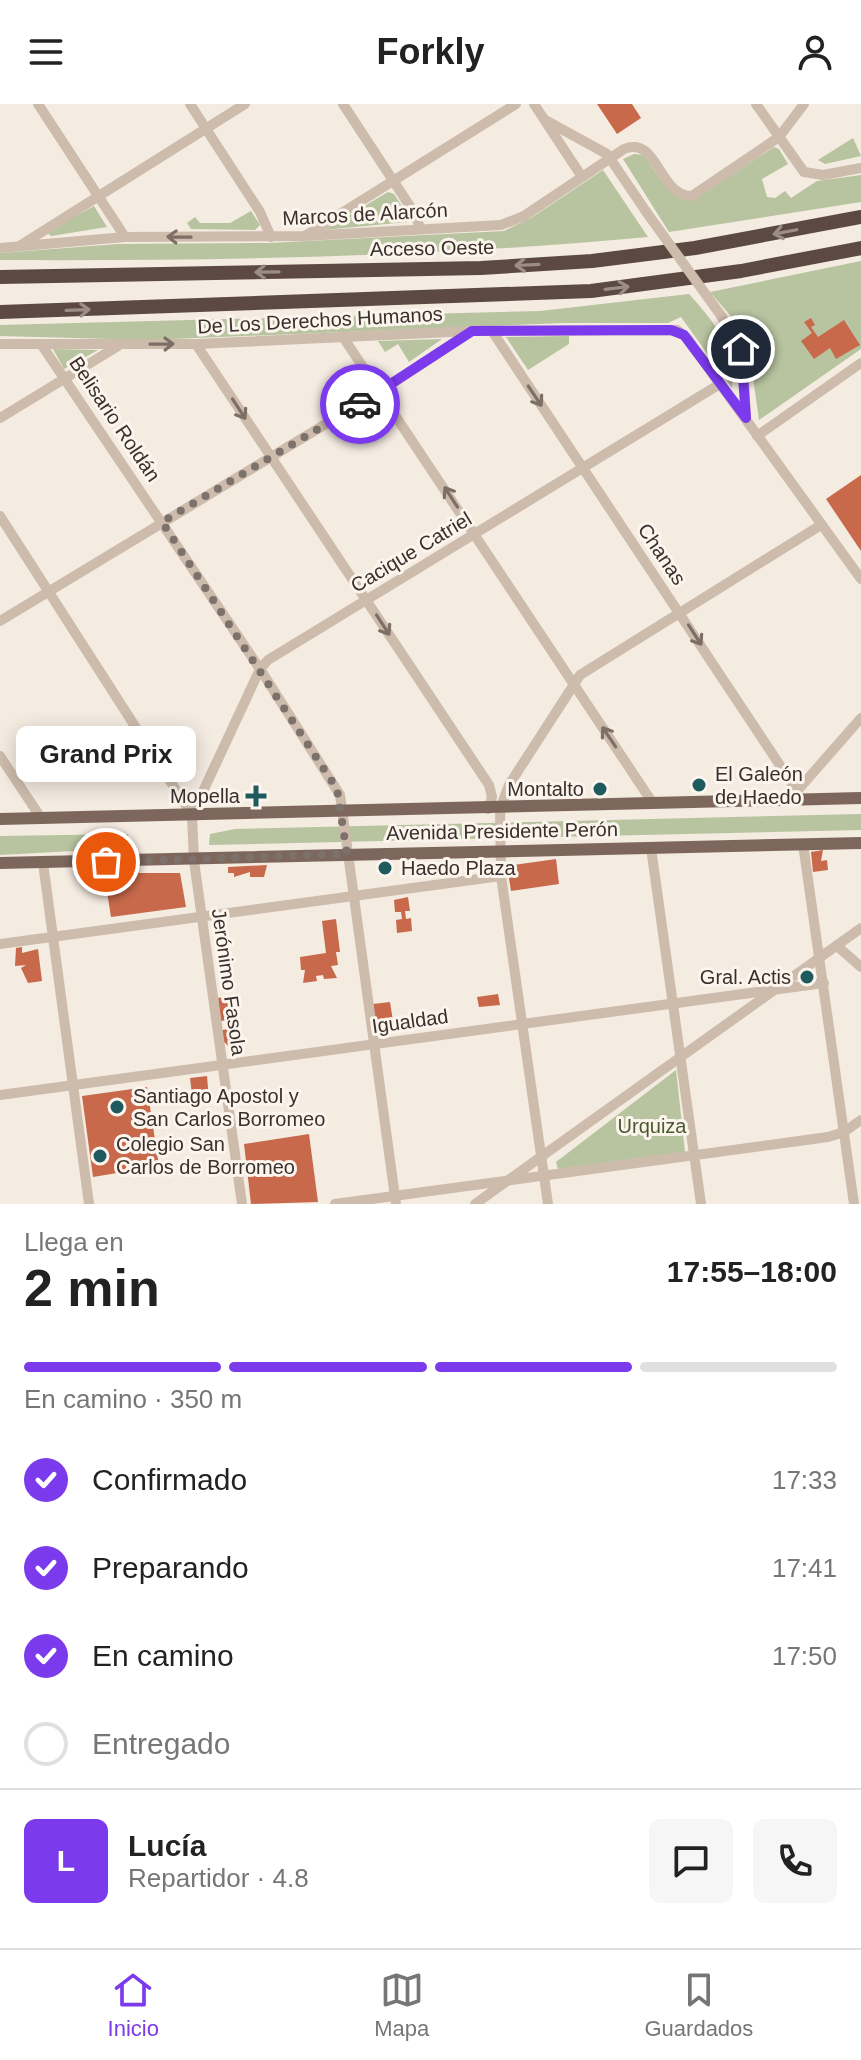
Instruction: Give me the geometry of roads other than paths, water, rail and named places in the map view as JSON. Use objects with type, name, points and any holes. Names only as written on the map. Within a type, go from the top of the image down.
[{"type":"highway","name":"Acceso Oeste","points":[[0,277],[481,268],[592,261],[695,248],[861,217]]},
{"type":"highway","points":[[0,312],[591,291],[741,271],[861,248]]},
{"type":"main road","name":"Avenida Presidente Perón","points":[[0,819],[494,809],[798,795],[861,798]]},
{"type":"main road","name":"Avenida Presidente Perón","points":[[0,863],[194,861],[347,850],[861,843]]},
{"type":"street","points":[[38,104],[125,237]]},
{"type":"street","points":[[190,104],[260,212],[271,237]]},
{"type":"street","points":[[19,246],[97,194],[245,104]]},
{"type":"street","points":[[343,104],[420,228]]},
{"type":"street","points":[[305,236],[516,104]]},
{"type":"street","points":[[756,104],[800,168],[811,175],[861,168]]},
{"type":"street","points":[[779,137],[804,104]]},
{"type":"street","points":[[539,106],[582,177]]},
{"type":"street","points":[[545,120],[595,145],[610,158],[722,317],[743,359],[746,418]]},
{"type":"street","name":"Marcos de Alarcón","points":[[0,248],[125,237],[305,236],[507,224],[627,147],[640,147],[674,190],[687,196],[699,194],[779,137]]},
{"type":"street","name":"De Los Derechos Humanos","points":[[0,344],[196,344],[472,331],[671,330],[687,338],[720,384]]},
{"type":"street","points":[[0,621],[382,390],[472,331]]},
{"type":"street","name":"Chanas","points":[[492,331],[798,795]]},
{"type":"street","points":[[343,337],[382,390],[652,802]]},
{"type":"street","name":"Belisario Roldán","points":[[41,344],[67,377],[337,789],[396,1200]]},
{"type":"street","points":[[196,344],[489,785],[548,1204]]},
{"type":"street","points":[[0,418],[120,345]]},
{"type":"street","points":[[757,436],[861,363]]},
{"type":"street","points":[[720,384],[861,579]]},
{"type":"street","name":"Cacique Catriel","points":[[192,815],[260,669],[268,660],[720,384]]},
{"type":"street","points":[[0,516],[192,815]]},
{"type":"street","points":[[494,809],[572,682],[821,525]]},
{"type":"street","points":[[798,795],[861,718]]},
{"type":"street","points":[[0,756],[41,818]]},
{"type":"street","points":[[489,785],[509,785]]},
{"type":"street","name":"Jerónimo Fasola","points":[[192,815],[194,861],[242,1204]]},
{"type":"street","points":[[803,844],[824,983],[855,1128],[854,1204]]},
{"type":"street","points":[[651,848],[701,1204]]},
{"type":"street","points":[[43,863],[89,1204]]},
{"type":"street","points":[[0,944],[501,876]]},
{"type":"street","points":[[475,1204],[861,928]]},
{"type":"street","points":[[837,946],[861,967]]},
{"type":"street","name":"Igualdad","points":[[0,1095],[824,983]]},
{"type":"street","points":[[335,1204],[396,1200],[509,1180],[695,1156],[855,1128]]},
{"type":"place","name":"El Galeón de Haedo","points":[[699,785]]},
{"type":"place","name":"Montalto","points":[[600,789]]},
{"type":"place","name":"Mopella","points":[[256,796]]},
{"type":"place","name":"Grand Prix","points":[[106,862]]},
{"type":"place","name":"Haedo Plaza","points":[[385,868]]},
{"type":"place","name":"Gral. Actis","points":[[807,977]]},
{"type":"place","name":"Santiago Apostol y San Carlos Borromeo","points":[[117,1107]]},
{"type":"place","name":"Colegio San Carlos de Borromeo","points":[[100,1156]]},
{"type":"park label","name":"Urquiza","points":[[652,1126]]}]
